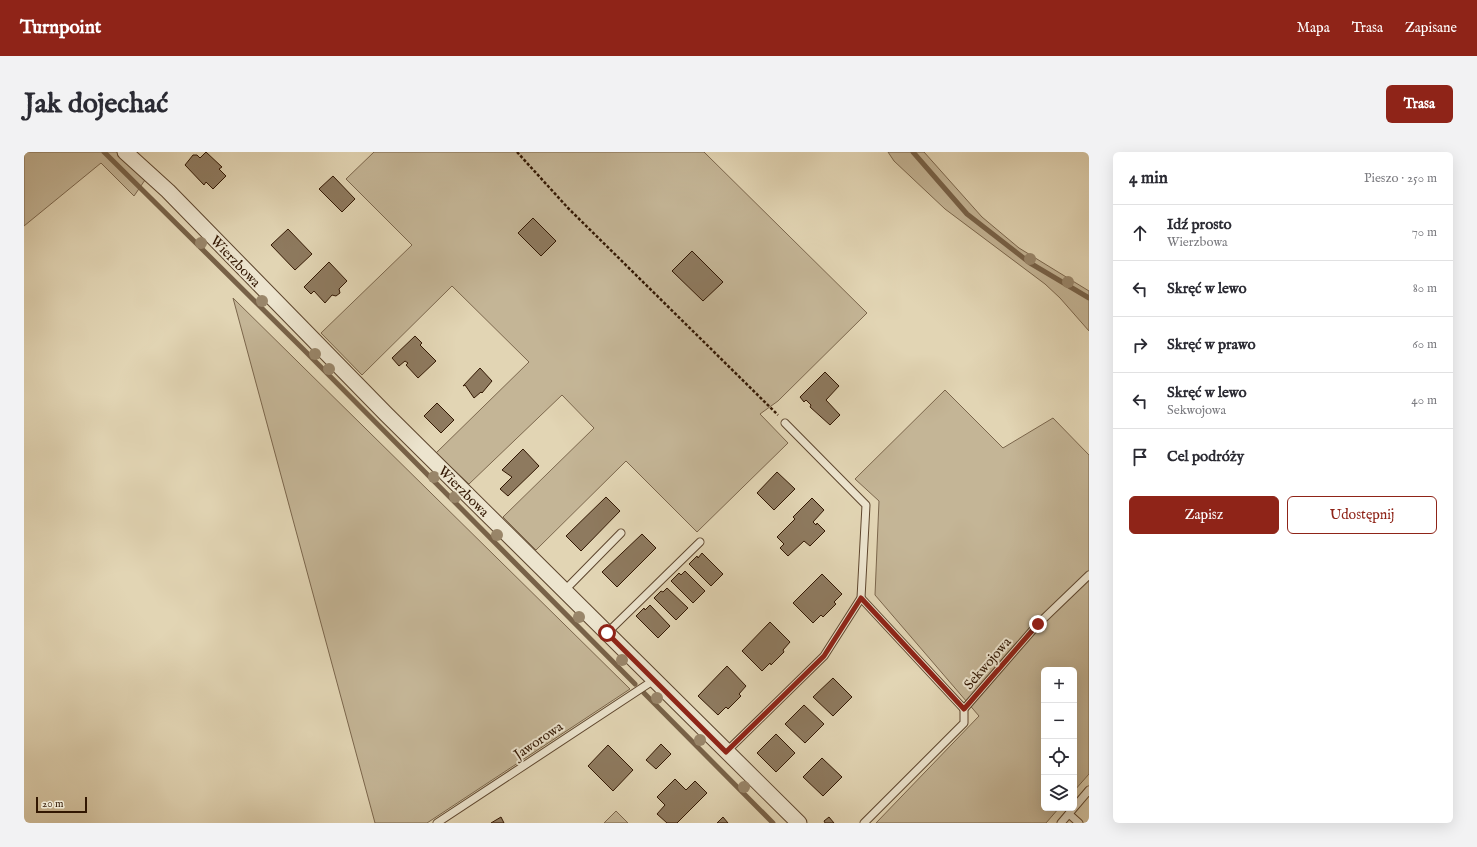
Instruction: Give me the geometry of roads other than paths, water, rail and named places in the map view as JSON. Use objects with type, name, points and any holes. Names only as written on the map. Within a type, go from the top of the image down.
[{"type":"street","name":"Wierzbowa","points":[[131,154],[386,414],[799,823]]},
{"type":"lane","points":[[726,752],[824,656],[861,598],[866,505],[785,423]]},
{"type":"lane","points":[[564,591],[621,533]]},
{"type":"lane","points":[[607,633],[700,542]]},
{"type":"lane","name":"Sekwojowa","points":[[864,823],[964,723],[964,709],[1038,624],[1089,575]]},
{"type":"lane","points":[[861,598],[964,709]]},
{"type":"lane","name":"Jaworowa","points":[[436,823],[654,680]]},
{"type":"lane","points":[[1061,823],[1089,790]]},
{"type":"lane","points":[[1069,814],[1079,823]]},
{"type":"waterway","points":[[104,152],[303,349],[635,684]]},
{"type":"waterway","points":[[913,152],[967,214],[1030,263],[1089,298]]},
{"type":"waterway","points":[[644,693],[773,823]]}]
